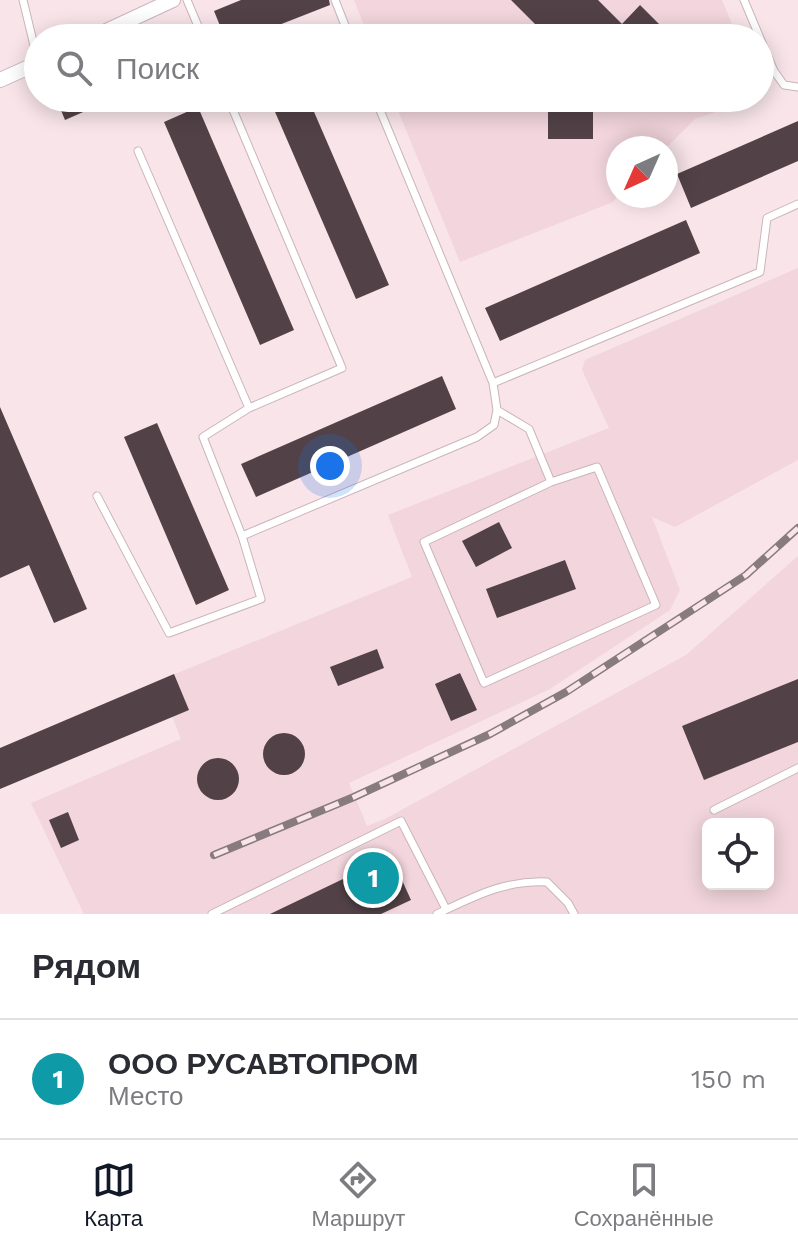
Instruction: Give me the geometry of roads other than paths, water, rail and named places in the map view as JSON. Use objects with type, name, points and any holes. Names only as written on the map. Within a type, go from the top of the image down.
[{"type":"street","points":[[121,24],[173,0]]},
{"type":"street","points":[[0,80],[24,69]]},
{"type":"lane","points":[[23,0],[29,24]]},
{"type":"lane","points":[[187,0],[197,24]]},
{"type":"lane","points":[[335,0],[344,24]]},
{"type":"lane","points":[[744,0],[754,24]]},
{"type":"lane","points":[[774,71],[784,85],[798,87]]},
{"type":"lane","points":[[97,496],[169,633],[261,599],[242,536],[203,437],[249,408],[342,368],[234,112]]},
{"type":"lane","points":[[242,536],[477,437],[494,425],[497,410],[493,383],[381,112]]},
{"type":"lane","points":[[138,151],[249,408]]},
{"type":"lane","points":[[493,383],[760,272],[767,218],[798,204]]},
{"type":"lane","points":[[497,410],[529,429],[551,482]]},
{"type":"lane","points":[[597,467],[656,605],[484,683],[424,542],[551,482],[597,467]]},
{"type":"lane","points":[[714,810],[798,768]]},
{"type":"lane","points":[[212,914],[401,821],[446,909]]},
{"type":"lane","points":[[437,914],[486,891],[525,881],[547,882],[568,903],[574,914]]},
{"type":"railway","points":[[214,855],[354,797],[490,734],[566,692],[746,575],[798,528]]},
{"type":"place","name":"ООО РУСАВТОПРОМ","points":[[373,878]]}]
